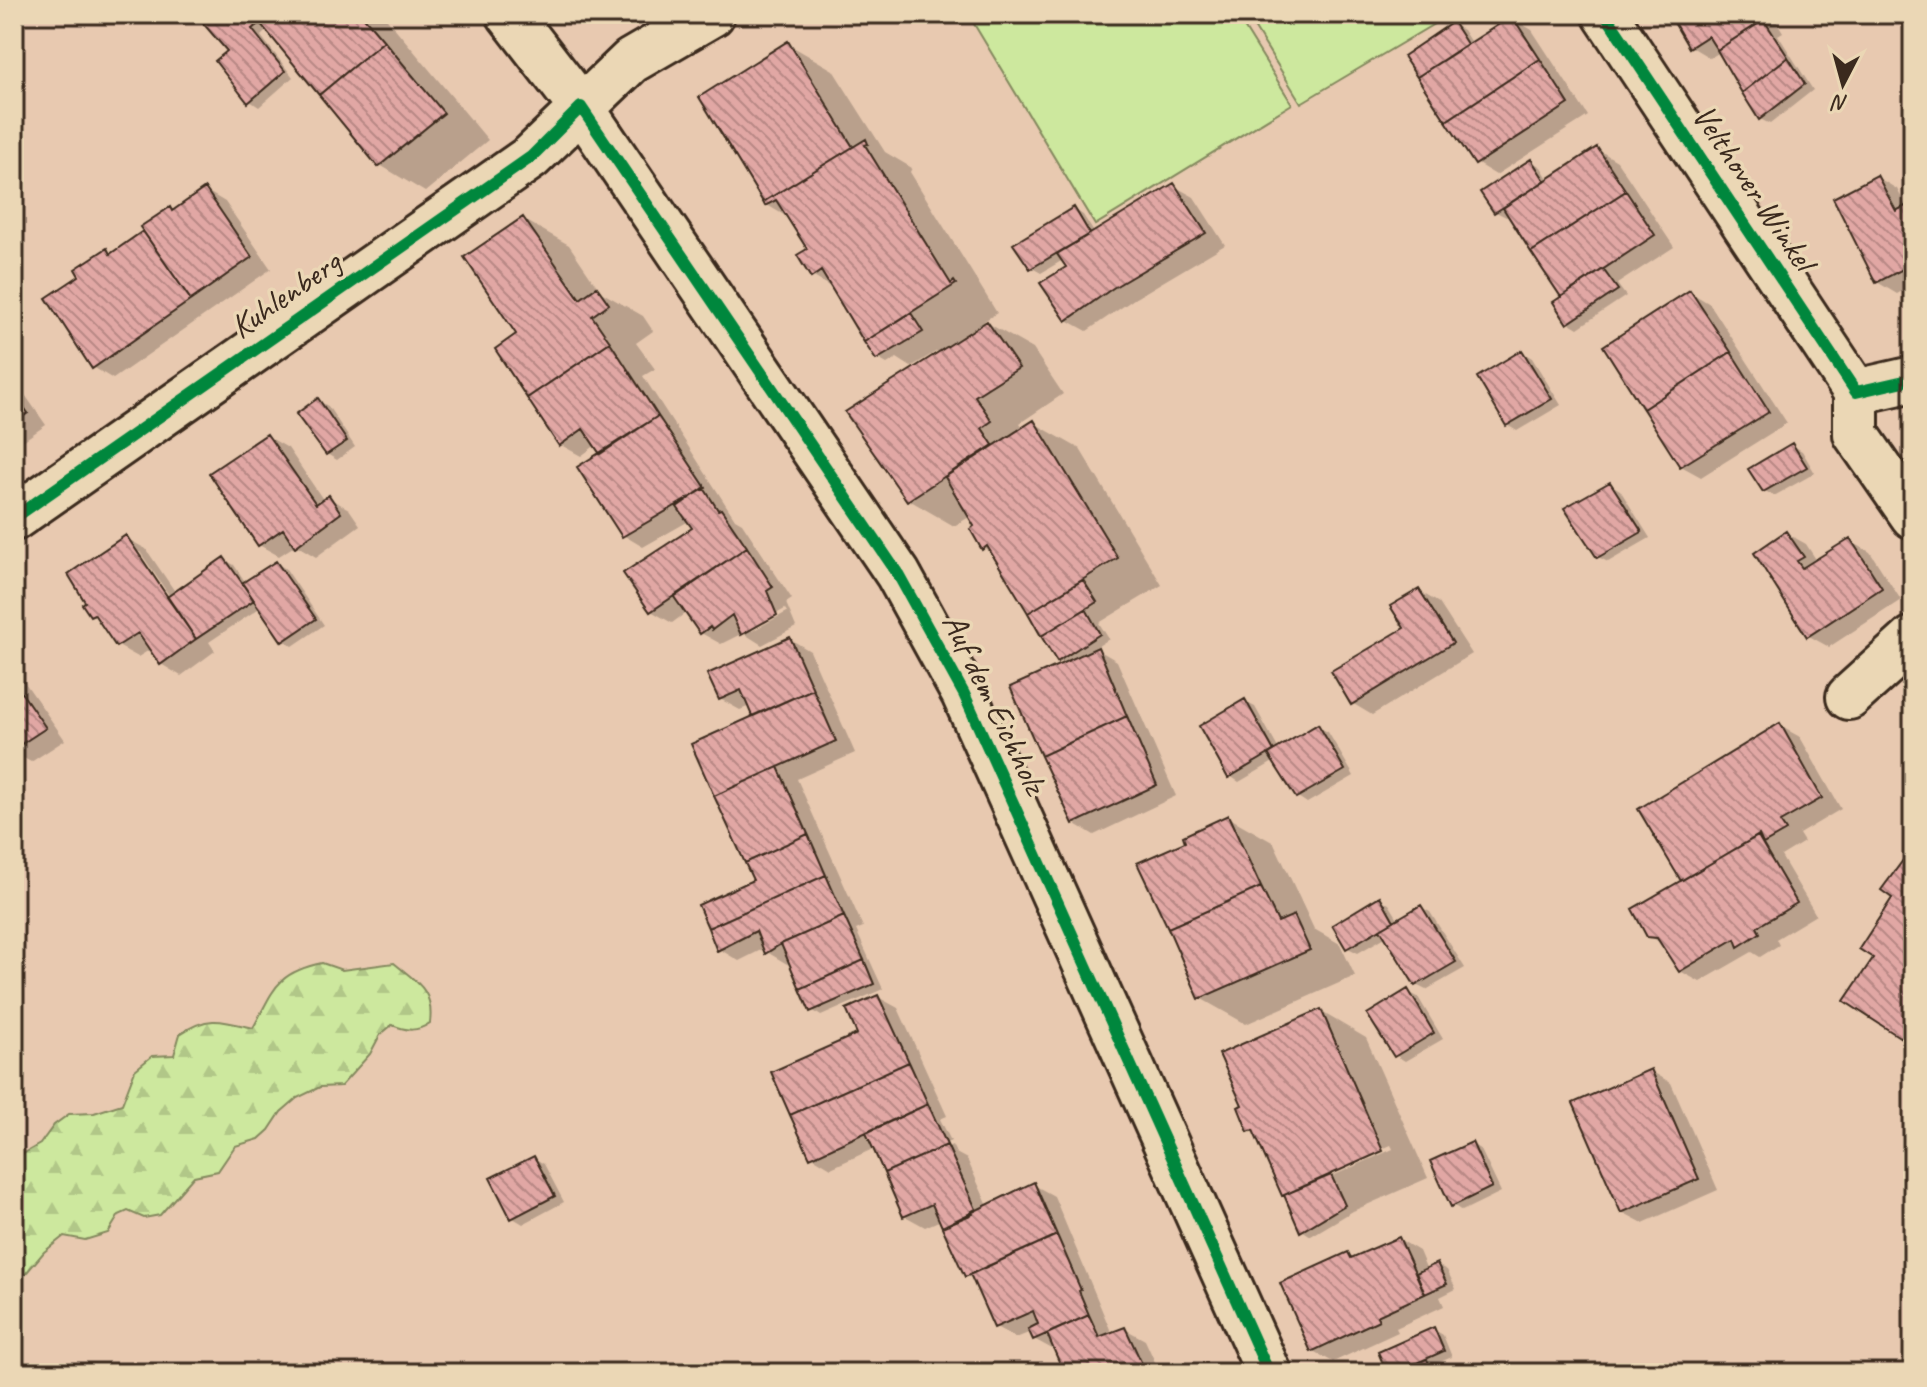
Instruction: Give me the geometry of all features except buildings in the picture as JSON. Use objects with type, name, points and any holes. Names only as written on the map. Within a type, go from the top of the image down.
[{"type":"street","name":"Auf dem Eichholz","points":[[509,14],[581,107],[898,574],[932,631],[964,694],[1269,1373]]},
{"type":"street","points":[[581,107],[631,61],[712,14]]},
{"type":"street","name":"Velthover Winkel","points":[[1605,14],[1856,392]]},
{"type":"street","name":"Kuhlenberg","points":[[14,518],[531,157],[581,107]]},
{"type":"street","points":[[1913,379],[1856,392],[1856,434],[1913,516]]},
{"type":"street","points":[[1849,697],[1913,639]]},
{"type":"green space","points":[[968,14],[1236,14],[1292,104],[1095,225]]},
{"type":"green space","points":[[1246,14],[1448,14],[1449,15],[1301,103]]},
{"type":"green space","points":[[322,963],[342,970],[394,963],[427,995],[430,1023],[412,1030],[392,1025],[380,1035],[370,1054],[341,1086],[320,1087],[297,1098],[259,1139],[235,1146],[218,1171],[194,1176],[160,1215],[144,1218],[128,1211],[119,1215],[108,1233],[85,1240],[64,1236],[14,1283],[14,1159],[40,1144],[54,1125],[69,1114],[94,1113],[122,1104],[135,1070],[152,1056],[174,1055],[180,1034],[190,1028],[215,1021],[253,1028],[272,993],[285,978]]},
{"type":"cycle path","points":[[1605,14],[1856,392],[1913,379]]},
{"type":"cycle path","points":[[14,518],[531,157],[581,107],[898,574],[964,694],[1269,1373]]}]
